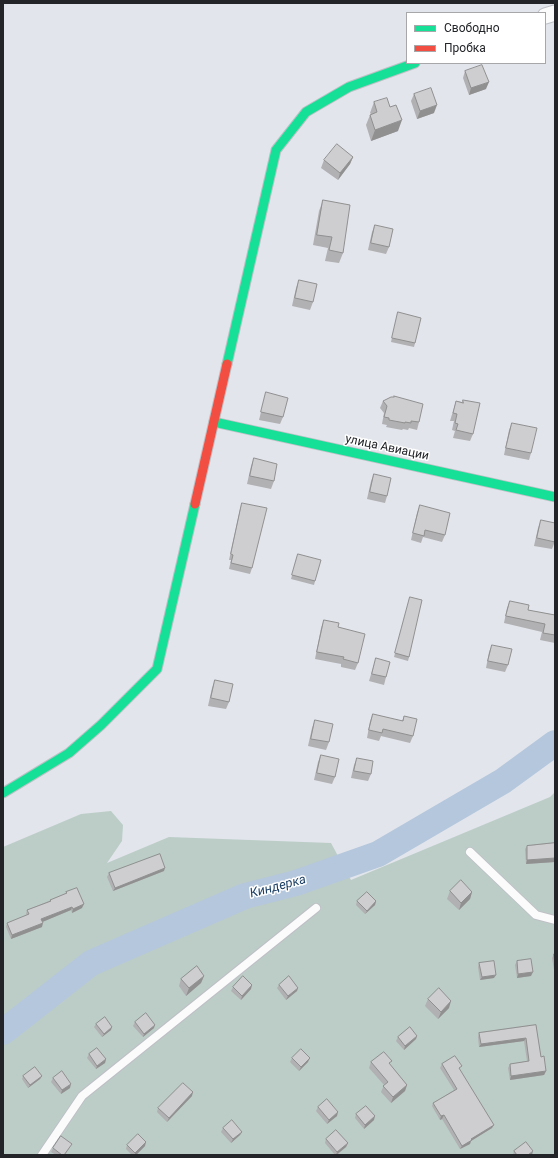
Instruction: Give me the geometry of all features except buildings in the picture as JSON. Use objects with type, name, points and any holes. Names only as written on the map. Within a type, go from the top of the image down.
[{"type":"street","points":[[3,793],[18,786],[69,753],[157,669],[276,150],[306,112],[349,86],[412,64]]},
{"type":"street","name":"улица Авиации","points":[[214,422],[555,497]]},
{"type":"lane","points":[[470,852],[536,915],[555,920]]},
{"type":"lane","points":[[42,1155],[82,1096],[316,908]]},
{"type":"shaded area","points":[[555,792],[555,1155],[3,1155],[3,847],[81,814],[111,811],[123,825],[122,841],[107,863],[169,837],[331,843],[351,880],[550,797]]},
{"type":"waterway","name":"Киндерка","points":[[3,1032],[91,963],[245,896],[296,883],[378,854],[503,781],[555,743]]},
{"type":"traffic: fast","points":[[227,364],[276,150],[306,112],[349,87],[412,64]]},
{"type":"traffic: fast","points":[[214,422],[555,497]]},
{"type":"traffic: fast","points":[[3,793],[69,753],[101,725],[157,669],[195,504]]},
{"type":"traffic: jam","points":[[195,504],[227,364]]}]
